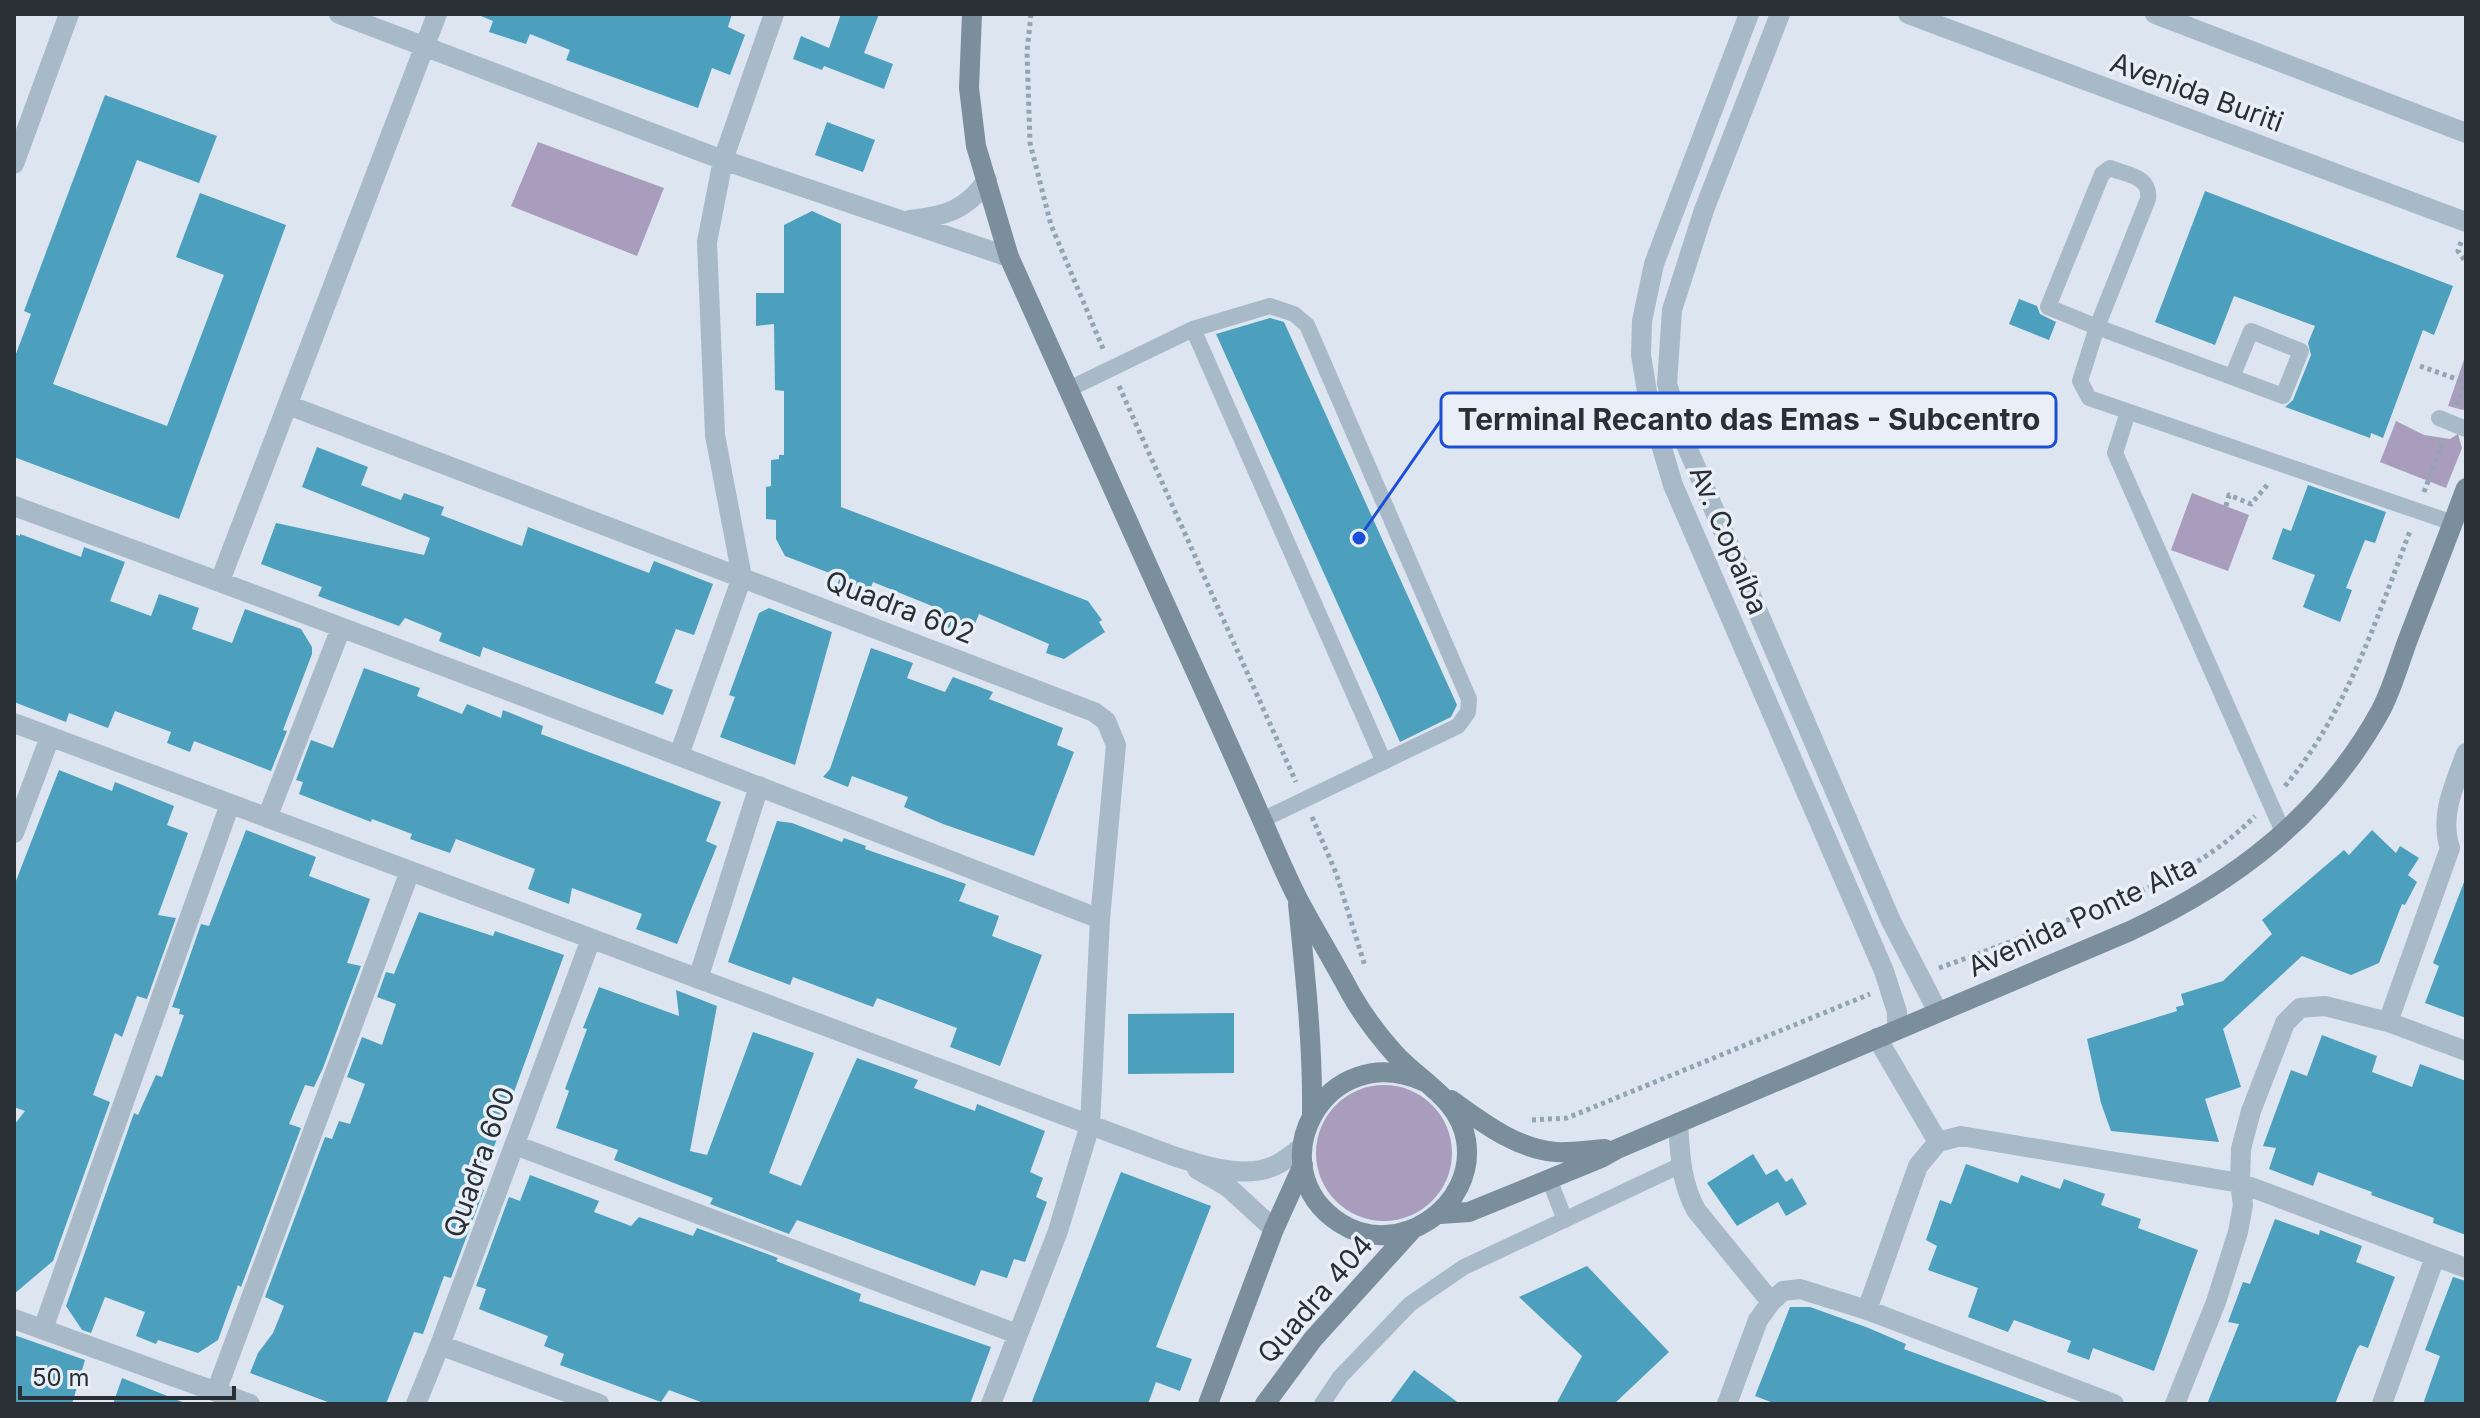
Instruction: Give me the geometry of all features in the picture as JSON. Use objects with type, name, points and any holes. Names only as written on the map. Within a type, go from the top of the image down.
[{"type":"main road","points":[[972,14],[969,88],[976,146],[1009,257],[1297,897],[1359,1008],[1395,1054],[1434,1088],[1458,1115],[1466,1141],[1466,1167],[1457,1193],[1440,1214],[1411,1231],[1393,1235],[1375,1235],[1341,1224],[1316,1199],[1303,1156]]},
{"type":"main road","name":"Avenida Ponte Alta","points":[[1440,1214],[1469,1212],[1601,1158],[2170,912],[2203,894],[2284,834],[2323,795],[2353,758],[2383,706],[2466,488]]},
{"type":"main road","points":[[1208,1404],[1303,1156],[1312,1114],[1313,1071],[1308,998],[1297,897]]},
{"type":"main road","points":[[1312,1114],[1326,1096],[1344,1082],[1364,1073],[1387,1071],[1409,1074],[1434,1088]]},
{"type":"main road","name":"Avenida Ponte Alta","points":[[1434,1088],[1477,1119],[1526,1146],[1570,1153],[1617,1149]]},
{"type":"main road","name":"Quadra 404","points":[[1265,1404],[1313,1339],[1411,1231]]},
{"type":"street","points":[[14,164],[69,14]]},
{"type":"street","points":[[339,14],[723,160],[1009,257]]},
{"type":"street","points":[[220,581],[437,14]]},
{"type":"street","points":[[679,755],[742,577],[714,419],[707,242],[723,160],[774,14]]},
{"type":"street","name":"Av. Copaíba","points":[[1749,14],[1654,264],[1642,321],[1641,355],[1649,404],[1673,485],[1889,987],[1897,1012],[1897,1030]]},
{"type":"street","name":"Av. Copaíba","points":[[1780,14],[1704,210],[1672,310],[1667,384],[1687,447],[1891,921],[1938,1012]]},
{"type":"street","name":"Avenida Buriti","points":[[1908,14],[2466,222]]},
{"type":"street","name":"Avenida Buriti","points":[[2155,14],[2466,133]]},
{"type":"street","points":[[906,221],[932,218],[958,209],[976,197],[987,180]]},
{"type":"street","name":"Quadra 602","points":[[288,405],[1094,712],[1106,721],[1116,745],[1100,919],[1090,1125],[1058,1231],[991,1404]]},
{"type":"street","points":[[14,506],[679,755],[1100,919]]},
{"type":"street","points":[[267,818],[341,628]]},
{"type":"street","points":[[14,723],[1176,1157],[1215,1168],[1249,1172],[1303,1156]]},
{"type":"street","points":[[14,833],[50,737]]},
{"type":"street","points":[[2388,1022],[2458,851],[2446,834],[2446,816],[2466,753]]},
{"type":"street","points":[[698,979],[759,786]]},
{"type":"street","points":[[43,1329],[230,804]]},
{"type":"street","points":[[216,1392],[410,871]]},
{"type":"street","name":"Quadra 600","points":[[416,1404],[591,939]]},
{"type":"street","points":[[2175,1404],[2216,1302],[2238,1232],[2243,1205],[2241,1149],[2285,1023],[2300,1008],[2311,1005],[2388,1022],[2466,1051]]},
{"type":"street","points":[[1877,1038],[1938,1142]]},
{"type":"street","points":[[1678,1123],[1681,1165],[1696,1210],[1771,1302]]},
{"type":"street","points":[[1867,1310],[1918,1166],[1938,1142],[1961,1136],[2240,1183],[2466,1268]]},
{"type":"street","points":[[515,1145],[1017,1334]]},
{"type":"street","points":[[1176,1157],[1228,1187],[1274,1229]]},
{"type":"street","points":[[2382,1404],[2435,1257]]},
{"type":"street","points":[[1727,1404],[1758,1320],[1783,1291],[1800,1289],[1867,1310],[2114,1404]]},
{"type":"street","points":[[14,1319],[250,1404]]},
{"type":"street","points":[[440,1345],[599,1404]]},
{"type":"lane","points":[[2232,377],[2251,331],[2301,351],[2283,396],[2097,327],[2048,307],[2102,174],[2110,168],[2144,181],[2149,190],[2148,199],[2097,327],[2081,372],[2080,381],[2089,398],[2453,523]]},
{"type":"lane","points":[[1069,389],[1193,329],[1270,306],[1302,320],[1314,340],[1469,699],[1468,712],[1458,726],[1262,820]]},
{"type":"lane","points":[[1193,329],[1384,762]]},
{"type":"lane","points":[[2128,412],[2115,453],[2284,834]]},
{"type":"lane","points":[[1322,1404],[1340,1377],[1410,1304],[1464,1267],[1681,1165]]},
{"type":"lane","points":[[1549,1179],[1565,1220]]},
{"type":"path","points":[[1031,14],[1027,52],[1030,143],[1051,225],[1112,370],[1336,873],[1369,978]]},
{"type":"path","points":[[1919,975],[2142,893],[2194,864],[2243,828],[2287,784],[2334,717],[2368,643],[2466,381],[2420,366]]},
{"type":"path","points":[[1530,1121],[1567,1118],[1889,987]]},
{"type":"shaded area","points":[[538,142],[664,188],[637,256],[511,206]]},
{"type":"shaded area","points":[[2466,354],[2466,407],[2463,410],[2448,406]]},
{"type":"shaded area","points":[[2396,421],[2424,435],[2450,439],[2458,434],[2462,448],[2446,488],[2380,462]]},
{"type":"shaded area","points":[[2192,493],[2249,515],[2228,571],[2171,550]]},
{"type":"shaded area","points":[[1384,1085],[1410,1090],[1432,1105],[1447,1127],[1452,1153],[1447,1179],[1432,1201],[1410,1216],[1384,1221],[1358,1216],[1336,1201],[1321,1179],[1316,1153],[1321,1127],[1336,1105],[1358,1090]]},
{"type":"building","points":[[481,14],[732,14],[728,27],[745,35],[730,75],[712,68],[698,108],[566,60],[570,50],[530,34],[526,44],[489,32],[493,21]]},
{"type":"building","points":[[841,14],[879,14],[864,53],[893,64],[884,89],[824,66],[822,70],[793,59],[801,36],[829,48]]},
{"type":"building","points":[[105,95],[217,136],[199,183],[137,160],[53,384],[167,426],[224,275],[176,257],[200,193],[286,225],[179,519],[14,457],[14,359],[31,314],[24,311]]},
{"type":"building","points":[[827,122],[875,140],[863,172],[815,155]]},
{"type":"building","points":[[2205,191],[2453,286],[2434,335],[2423,330],[2383,438],[2371,433],[2370,438],[2285,407],[2293,400],[2311,355],[2308,343],[2315,326],[2234,296],[2215,345],[2155,322]]},
{"type":"building","points":[[812,211],[841,224],[841,507],[1088,601],[1102,620],[1099,622],[1105,632],[1064,659],[1046,653],[1049,644],[979,614],[974,626],[961,621],[957,631],[928,620],[932,606],[873,582],[866,600],[836,588],[840,577],[785,556],[776,539],[776,520],[766,519],[766,487],[771,486],[771,460],[784,455],[784,391],[775,390],[774,324],[756,326],[756,293],[784,293],[784,225]]},
{"type":"building","points":[[2019,299],[2037,306],[2040,314],[2056,322],[2049,340],[2009,324]]},
{"type":"building","points":[[1270,318],[1284,322],[1457,705],[1451,717],[1400,742],[1216,334]]},
{"type":"building","points":[[317,447],[368,467],[361,485],[401,500],[404,493],[444,507],[441,515],[522,546],[528,527],[649,573],[654,561],[713,584],[694,635],[676,629],[655,683],[673,690],[663,715],[483,647],[480,657],[439,641],[442,633],[405,618],[399,626],[318,596],[322,587],[261,564],[276,523],[424,555],[430,538],[302,487]]},
{"type":"building","points":[[2308,485],[2386,512],[2375,543],[2365,540],[2346,588],[2352,590],[2340,622],[2303,607],[2315,575],[2272,559],[2283,528],[2291,531]]},
{"type":"building","points":[[14,534],[81,557],[84,547],[125,562],[110,601],[151,616],[159,594],[199,608],[192,629],[232,643],[245,609],[301,629],[312,647],[312,654],[271,771],[194,741],[190,752],[167,743],[171,732],[115,711],[108,728],[69,713],[66,722],[14,702]]},
{"type":"building","points":[[769,608],[832,632],[795,765],[720,737],[735,697],[729,695],[759,613]]},
{"type":"building","points":[[871,648],[913,663],[907,678],[945,692],[953,677],[993,692],[989,699],[1063,728],[1057,745],[1074,752],[1034,856],[904,807],[908,797],[852,776],[848,787],[823,777],[830,769]]},
{"type":"building","points":[[364,668],[420,688],[417,696],[462,714],[467,704],[501,718],[503,710],[543,726],[541,734],[721,802],[706,841],[717,846],[677,944],[636,929],[642,914],[572,888],[569,904],[528,889],[535,869],[456,839],[450,853],[410,839],[412,834],[299,794],[303,782],[296,780],[311,740],[333,748]]},
{"type":"building","points":[[59,770],[112,791],[115,782],[174,806],[167,825],[188,833],[158,915],[176,918],[147,999],[137,996],[122,1037],[115,1033],[93,1095],[110,1102],[53,1261],[14,1294],[14,1125],[25,1111],[14,1107],[14,886]]},
{"type":"building","points":[[777,821],[792,823],[842,842],[844,838],[866,846],[865,849],[966,884],[959,901],[999,916],[992,936],[1042,955],[1000,1066],[950,1047],[957,1028],[877,998],[873,1007],[793,977],[790,985],[728,962]]},
{"type":"building","points":[[246,830],[316,857],[309,876],[370,899],[347,963],[361,966],[323,1068],[314,1087],[305,1085],[289,1124],[301,1128],[218,1340],[198,1353],[158,1340],[156,1344],[136,1336],[145,1312],[105,1297],[91,1333],[82,1330],[66,1306],[134,1113],[138,1115],[156,1075],[162,1077],[184,1015],[179,1014],[180,1009],[172,1007],[201,924],[209,926]]},
{"type":"building","points":[[2372,830],[2396,853],[2400,846],[2419,858],[2408,875],[2417,882],[2405,905],[2402,904],[2379,963],[2351,975],[2302,956],[2223,1029],[2241,1087],[2205,1099],[2219,1142],[2111,1131],[2101,1103],[2087,1039],[2177,1011],[2176,1007],[2184,1005],[2181,994],[2223,981],[2272,934],[2262,920],[2344,850],[2349,855]]},
{"type":"building","points":[[2464,882],[2466,1018],[2425,1003],[2439,966],[2433,963]]},
{"type":"building","points":[[419,912],[493,936],[495,931],[564,955],[479,1188],[484,1190],[451,1278],[444,1276],[423,1334],[414,1332],[386,1404],[333,1404],[250,1373],[258,1353],[273,1333],[284,1306],[265,1297],[325,1137],[332,1139],[339,1121],[350,1124],[365,1084],[347,1077],[362,1037],[382,1045],[396,1004],[377,997],[386,972],[394,974]]},
{"type":"building","points":[[599,987],[679,1016],[676,990],[717,1006],[690,1151],[707,1155],[753,1032],[814,1053],[769,1173],[801,1186],[857,1058],[918,1080],[914,1088],[975,1111],[977,1104],[1045,1131],[1030,1172],[1043,1178],[1036,1197],[1047,1202],[1025,1262],[1014,1259],[1007,1278],[981,1270],[975,1286],[797,1220],[789,1234],[710,1204],[713,1198],[614,1160],[618,1150],[556,1128],[569,1091],[565,1089],[587,1029],[583,1028]]},
{"type":"building","points":[[1234,1013],[1234,1073],[1128,1074],[1128,1014]]},
{"type":"building","points":[[2322,1035],[2377,1056],[2372,1072],[2412,1087],[2420,1064],[2466,1081],[2466,1235],[2433,1223],[2434,1218],[2318,1172],[2313,1186],[2269,1169],[2276,1148],[2263,1146],[2291,1070],[2307,1076]]},
{"type":"building","points":[[1753,1154],[1766,1175],[1777,1169],[1786,1182],[1792,1178],[1807,1204],[1786,1216],[1778,1202],[1737,1226],[1707,1183]]},
{"type":"building","points":[[1966,1164],[2018,1183],[2021,1175],[2060,1189],[2064,1179],[2105,1194],[2101,1205],[2141,1219],[2138,1228],[2198,1250],[2154,1371],[2093,1348],[2089,1360],[2067,1352],[2071,1341],[2014,1320],[2008,1332],[1968,1317],[1978,1288],[1928,1270],[1937,1246],[1926,1240],[1940,1200],[1951,1204]]},
{"type":"building","points":[[1121,1172],[1211,1206],[1156,1347],[1192,1359],[1180,1391],[1156,1382],[1148,1404],[1031,1404]]},
{"type":"building","points":[[530,1175],[599,1201],[594,1212],[631,1226],[639,1217],[693,1236],[697,1228],[778,1258],[776,1261],[861,1294],[859,1301],[991,1347],[970,1404],[706,1404],[669,1390],[661,1402],[560,1365],[564,1354],[544,1346],[548,1336],[479,1309],[486,1289],[476,1286],[509,1197],[520,1201]]},
{"type":"building","points":[[2275,1219],[2319,1235],[2320,1230],[2362,1246],[2356,1262],[2395,1277],[2368,1348],[2360,1345],[2357,1349],[2335,1404],[2207,1404],[2239,1324],[2228,1322],[2243,1282],[2250,1284]]},
{"type":"building","points":[[1587,1266],[1669,1352],[1614,1404],[1556,1404],[1582,1356],[1519,1297]]},
{"type":"building","points":[[2453,1277],[2466,1281],[2466,1404],[2423,1404],[2440,1356],[2425,1350]]},
{"type":"building","points":[[1790,1307],[1810,1307],[1866,1327],[1906,1344],[1904,1349],[2048,1404],[1776,1404],[1755,1396]]},
{"type":"building","points":[[14,1335],[85,1360],[72,1404],[14,1404]]},
{"type":"building","points":[[1414,1370],[1460,1404],[1389,1404]]},
{"type":"building","points":[[122,1378],[185,1403],[113,1404]]},
{"type":"place","name":"Terminal Recanto das Emas - Subcentro","points":[[1359,538]]}]
